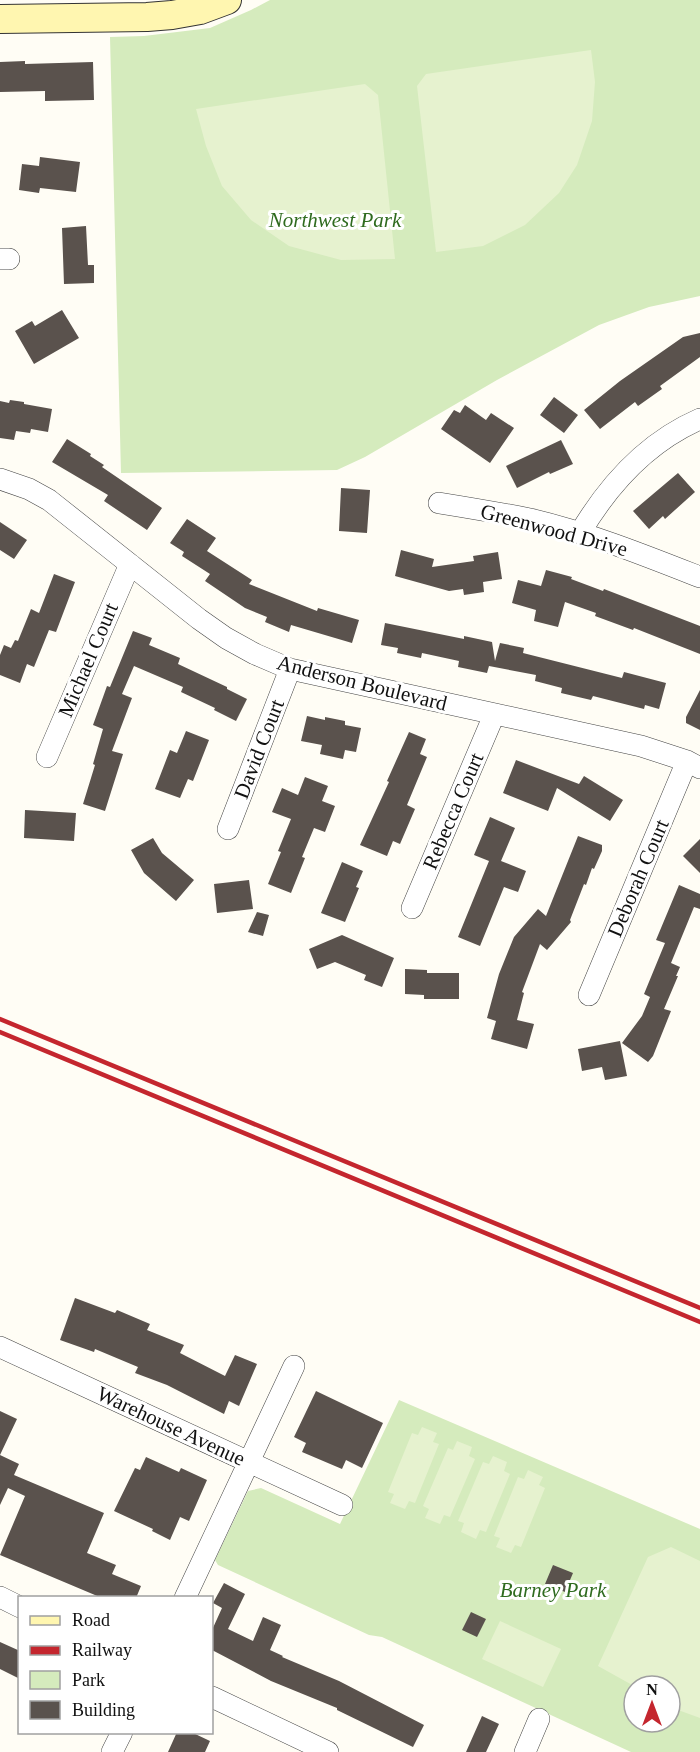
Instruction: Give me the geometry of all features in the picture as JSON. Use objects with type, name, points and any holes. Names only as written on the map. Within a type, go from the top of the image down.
[{"type":"street","points":[[0,19],[172,15],[227,0]]},
{"type":"street","points":[[580,533],[594,508],[613,484],[638,459],[666,437],[700,419]]},
{"type":"street","name":"Anderson Boulevard","points":[[0,479],[29,489],[49,500],[226,638],[290,669],[641,746],[693,765]]},
{"type":"street","name":"Greenwood Drive","points":[[439,503],[530,519],[580,533],[635,551],[700,577]]},
{"type":"street","name":"Michael Court","points":[[47,757],[129,564]]},
{"type":"street","name":"David Court","points":[[228,829],[290,669]]},
{"type":"street","name":"Rebecca Court","points":[[412,908],[494,715]]},
{"type":"street","name":"Deborah Court","points":[[589,995],[693,765]]},
{"type":"street","name":"Warehouse Avenue","points":[[0,1347],[342,1505]]},
{"type":"street","points":[[186,1596],[294,1366]]},
{"type":"street","points":[[0,1597],[18,1606]]},
{"type":"street","points":[[213,1697],[327,1752]]},
{"type":"street","points":[[525,1752],[539,1719]]},
{"type":"street","points":[[112,1752],[121,1734]]},
{"type":"green space","name":"Northwest Park","points":[[270,0],[700,0],[700,296],[649,307],[599,325],[497,380],[365,457],[337,470],[121,473],[110,37],[144,36],[210,28]]},
{"type":"green space","points":[[591,50],[595,82],[592,121],[577,165],[559,193],[525,225],[483,246],[436,252],[417,86],[426,74]]},
{"type":"green space","points":[[365,84],[378,95],[395,259],[341,260],[289,246],[251,220],[222,186],[206,146],[196,109]]},
{"type":"green space","name":"Barney Park","points":[[399,1400],[700,1529],[700,1752],[631,1752],[382,1637],[369,1635],[218,1565],[215,1560],[248,1491],[261,1488],[340,1524]]},
{"type":"green space","points":[[422,1427],[437,1433],[433,1442],[439,1444],[415,1503],[409,1501],[405,1509],[390,1503],[394,1494],[388,1492],[412,1433],[418,1435]]},
{"type":"green space","points":[[457,1441],[472,1447],[469,1456],[475,1459],[450,1517],[444,1515],[440,1524],[425,1518],[429,1509],[423,1506],[448,1448],[453,1450]]},
{"type":"green space","points":[[493,1456],[507,1462],[504,1471],[510,1474],[486,1532],[480,1530],[476,1539],[461,1532],[464,1523],[458,1521],[483,1462],[489,1464]]},
{"type":"green space","points":[[528,1470],[543,1477],[539,1485],[545,1488],[521,1547],[515,1545],[511,1553],[496,1547],[500,1538],[494,1536],[518,1477],[524,1479]]},
{"type":"green space","points":[[671,1547],[700,1561],[700,1718],[682,1711],[682,1674],[622,1674],[622,1679],[598,1666],[648,1557]]},
{"type":"green space","points":[[500,1621],[561,1649],[543,1687],[482,1659]]},
{"type":"building","points":[[25,61],[25,64],[93,62],[94,100],[45,101],[45,91],[0,92],[0,62]]},
{"type":"building","points":[[40,157],[80,162],[76,192],[40,188],[39,193],[19,190],[22,164],[39,166]]},
{"type":"building","points":[[86,226],[88,265],[94,265],[94,283],[64,284],[62,228]]},
{"type":"building","points":[[62,310],[79,338],[34,364],[15,331],[32,321],[35,326]]},
{"type":"building","points":[[700,333],[700,357],[660,386],[662,389],[638,406],[635,402],[600,429],[584,410],[620,381],[683,337]]},
{"type":"building","points":[[554,397],[578,415],[564,433],[540,415]]},
{"type":"building","points":[[10,400],[52,409],[48,432],[31,429],[30,433],[16,431],[14,440],[0,438],[0,401],[9,403]]},
{"type":"building","points":[[465,405],[486,420],[491,413],[514,428],[490,463],[441,429],[454,410],[460,413]]},
{"type":"building","points":[[67,439],[91,454],[90,456],[104,465],[102,467],[162,508],[147,530],[104,501],[108,495],[52,462]]},
{"type":"building","points":[[561,440],[573,464],[550,474],[549,472],[517,488],[506,466]]},
{"type":"building","points":[[678,473],[695,492],[665,519],[663,516],[649,529],[633,511]]},
{"type":"building","points":[[341,488],[370,490],[367,533],[339,531]]},
{"type":"building","points":[[187,519],[216,538],[207,551],[252,580],[249,584],[317,611],[318,608],[359,620],[352,643],[291,625],[289,632],[265,622],[267,617],[245,608],[205,581],[210,574],[182,556],[184,552],[170,543]]},
{"type":"building","points":[[0,522],[27,540],[14,559],[0,550]]},
{"type":"building","points":[[401,550],[434,559],[432,567],[474,561],[473,556],[498,552],[502,579],[483,582],[484,592],[464,595],[463,589],[449,591],[395,576]]},
{"type":"building","points":[[546,570],[572,577],[571,579],[603,591],[604,589],[700,626],[700,654],[634,628],[633,630],[595,616],[596,613],[565,602],[558,627],[534,621],[536,610],[512,603],[518,580],[541,586]]},
{"type":"building","points":[[54,574],[75,582],[56,632],[49,630],[34,667],[27,664],[20,683],[0,675],[0,655],[4,645],[11,648],[15,640],[18,641],[31,609],[39,613]]},
{"type":"building","points":[[385,623],[464,639],[464,636],[492,642],[495,661],[500,643],[524,648],[523,653],[622,678],[624,672],[666,683],[659,709],[645,705],[644,709],[593,696],[591,700],[561,693],[562,688],[535,681],[536,675],[489,666],[487,673],[458,667],[459,661],[422,653],[421,658],[397,653],[398,648],[381,645]]},
{"type":"building","points":[[133,631],[152,638],[149,645],[180,658],[178,664],[247,699],[236,721],[181,692],[183,687],[134,666],[122,694],[132,698],[112,751],[123,754],[105,811],[83,804],[103,729],[93,725],[107,686],[110,687]]},
{"type":"building","points":[[700,690],[700,730],[686,723],[686,717]]},
{"type":"building","points":[[307,716],[345,721],[345,725],[361,728],[356,752],[345,750],[343,759],[320,754],[322,745],[301,741]]},
{"type":"building","points":[[186,731],[209,740],[193,781],[188,779],[180,798],[155,789],[170,750],[177,753]]},
{"type":"building","points":[[409,732],[426,739],[420,754],[427,757],[407,805],[415,809],[400,844],[393,841],[387,856],[360,845]]},
{"type":"building","points":[[516,760],[579,784],[584,776],[623,800],[610,821],[557,788],[548,811],[503,793]]},
{"type":"building","points":[[305,777],[328,786],[322,801],[335,806],[325,832],[314,828],[291,893],[268,884],[291,819],[272,812],[282,788],[298,795]]},
{"type":"building","points":[[25,810],[76,813],[74,841],[24,838]]},
{"type":"building","points":[[490,817],[515,828],[501,861],[526,871],[518,892],[504,887],[480,946],[458,937],[489,861],[474,855]]},
{"type":"building","points":[[578,836],[602,845],[602,851],[594,869],[592,868],[586,885],[584,884],[571,922],[547,950],[540,944],[522,992],[524,993],[517,1020],[534,1024],[527,1049],[491,1039],[496,1021],[487,1018],[499,974],[514,937],[538,909],[546,916]]},
{"type":"building","points":[[153,838],[162,853],[194,880],[176,901],[144,873],[131,850]]},
{"type":"building","points":[[700,839],[700,873],[683,856]]},
{"type":"building","points":[[342,862],[363,871],[356,887],[359,888],[345,922],[321,913]]},
{"type":"building","points":[[249,880],[253,909],[217,913],[214,884]]},
{"type":"building","points":[[679,885],[700,894],[700,909],[694,907],[671,963],[680,967],[664,1009],[671,1011],[653,1056],[648,1062],[622,1043],[642,1016],[650,997],[644,994],[665,943],[656,940]]},
{"type":"building","points":[[257,912],[269,915],[263,936],[248,932]]},
{"type":"building","points":[[342,935],[394,958],[382,987],[364,980],[366,975],[335,962],[317,969],[309,949]]},
{"type":"building","points":[[405,969],[427,970],[427,973],[459,973],[459,999],[424,999],[424,995],[405,994]]},
{"type":"building","points":[[620,1041],[627,1076],[605,1080],[602,1067],[582,1071],[578,1049]]},
{"type":"building","points":[[75,1298],[115,1313],[117,1310],[150,1324],[147,1330],[184,1345],[180,1353],[225,1376],[235,1355],[257,1364],[239,1406],[229,1401],[224,1414],[167,1385],[135,1373],[138,1367],[95,1349],[94,1352],[60,1340]]},
{"type":"building","points":[[316,1391],[383,1423],[362,1468],[346,1460],[342,1469],[302,1452],[306,1443],[294,1437]]},
{"type":"building","points":[[0,1411],[17,1419],[0,1455]]},
{"type":"building","points":[[0,1455],[19,1464],[14,1475],[104,1513],[87,1553],[116,1565],[112,1574],[141,1586],[137,1596],[97,1596],[0,1555],[25,1496],[8,1488],[0,1505]]},
{"type":"building","points":[[146,1457],[179,1472],[181,1468],[207,1480],[189,1521],[180,1517],[170,1540],[152,1531],[153,1529],[114,1511],[135,1468],[140,1470]]},
{"type":"building","points":[[553,1565],[573,1573],[565,1592],[545,1584]]},
{"type":"building","points":[[224,1583],[245,1594],[228,1629],[253,1641],[263,1617],[281,1625],[270,1650],[339,1681],[424,1725],[413,1747],[337,1708],[271,1681],[213,1651],[213,1628],[222,1608],[213,1603]]},
{"type":"building","points":[[471,1612],[486,1619],[477,1637],[462,1630]]},
{"type":"building","points":[[0,1642],[18,1650],[18,1678],[0,1669]]},
{"type":"building","points":[[482,1716],[499,1724],[486,1752],[466,1752]]},
{"type":"building","points":[[176,1734],[195,1734],[210,1741],[205,1752],[168,1752]]},
{"type":"railway","points":[[0,1019],[700,1308]]},
{"type":"railway","points":[[0,1032],[700,1322]]}]
